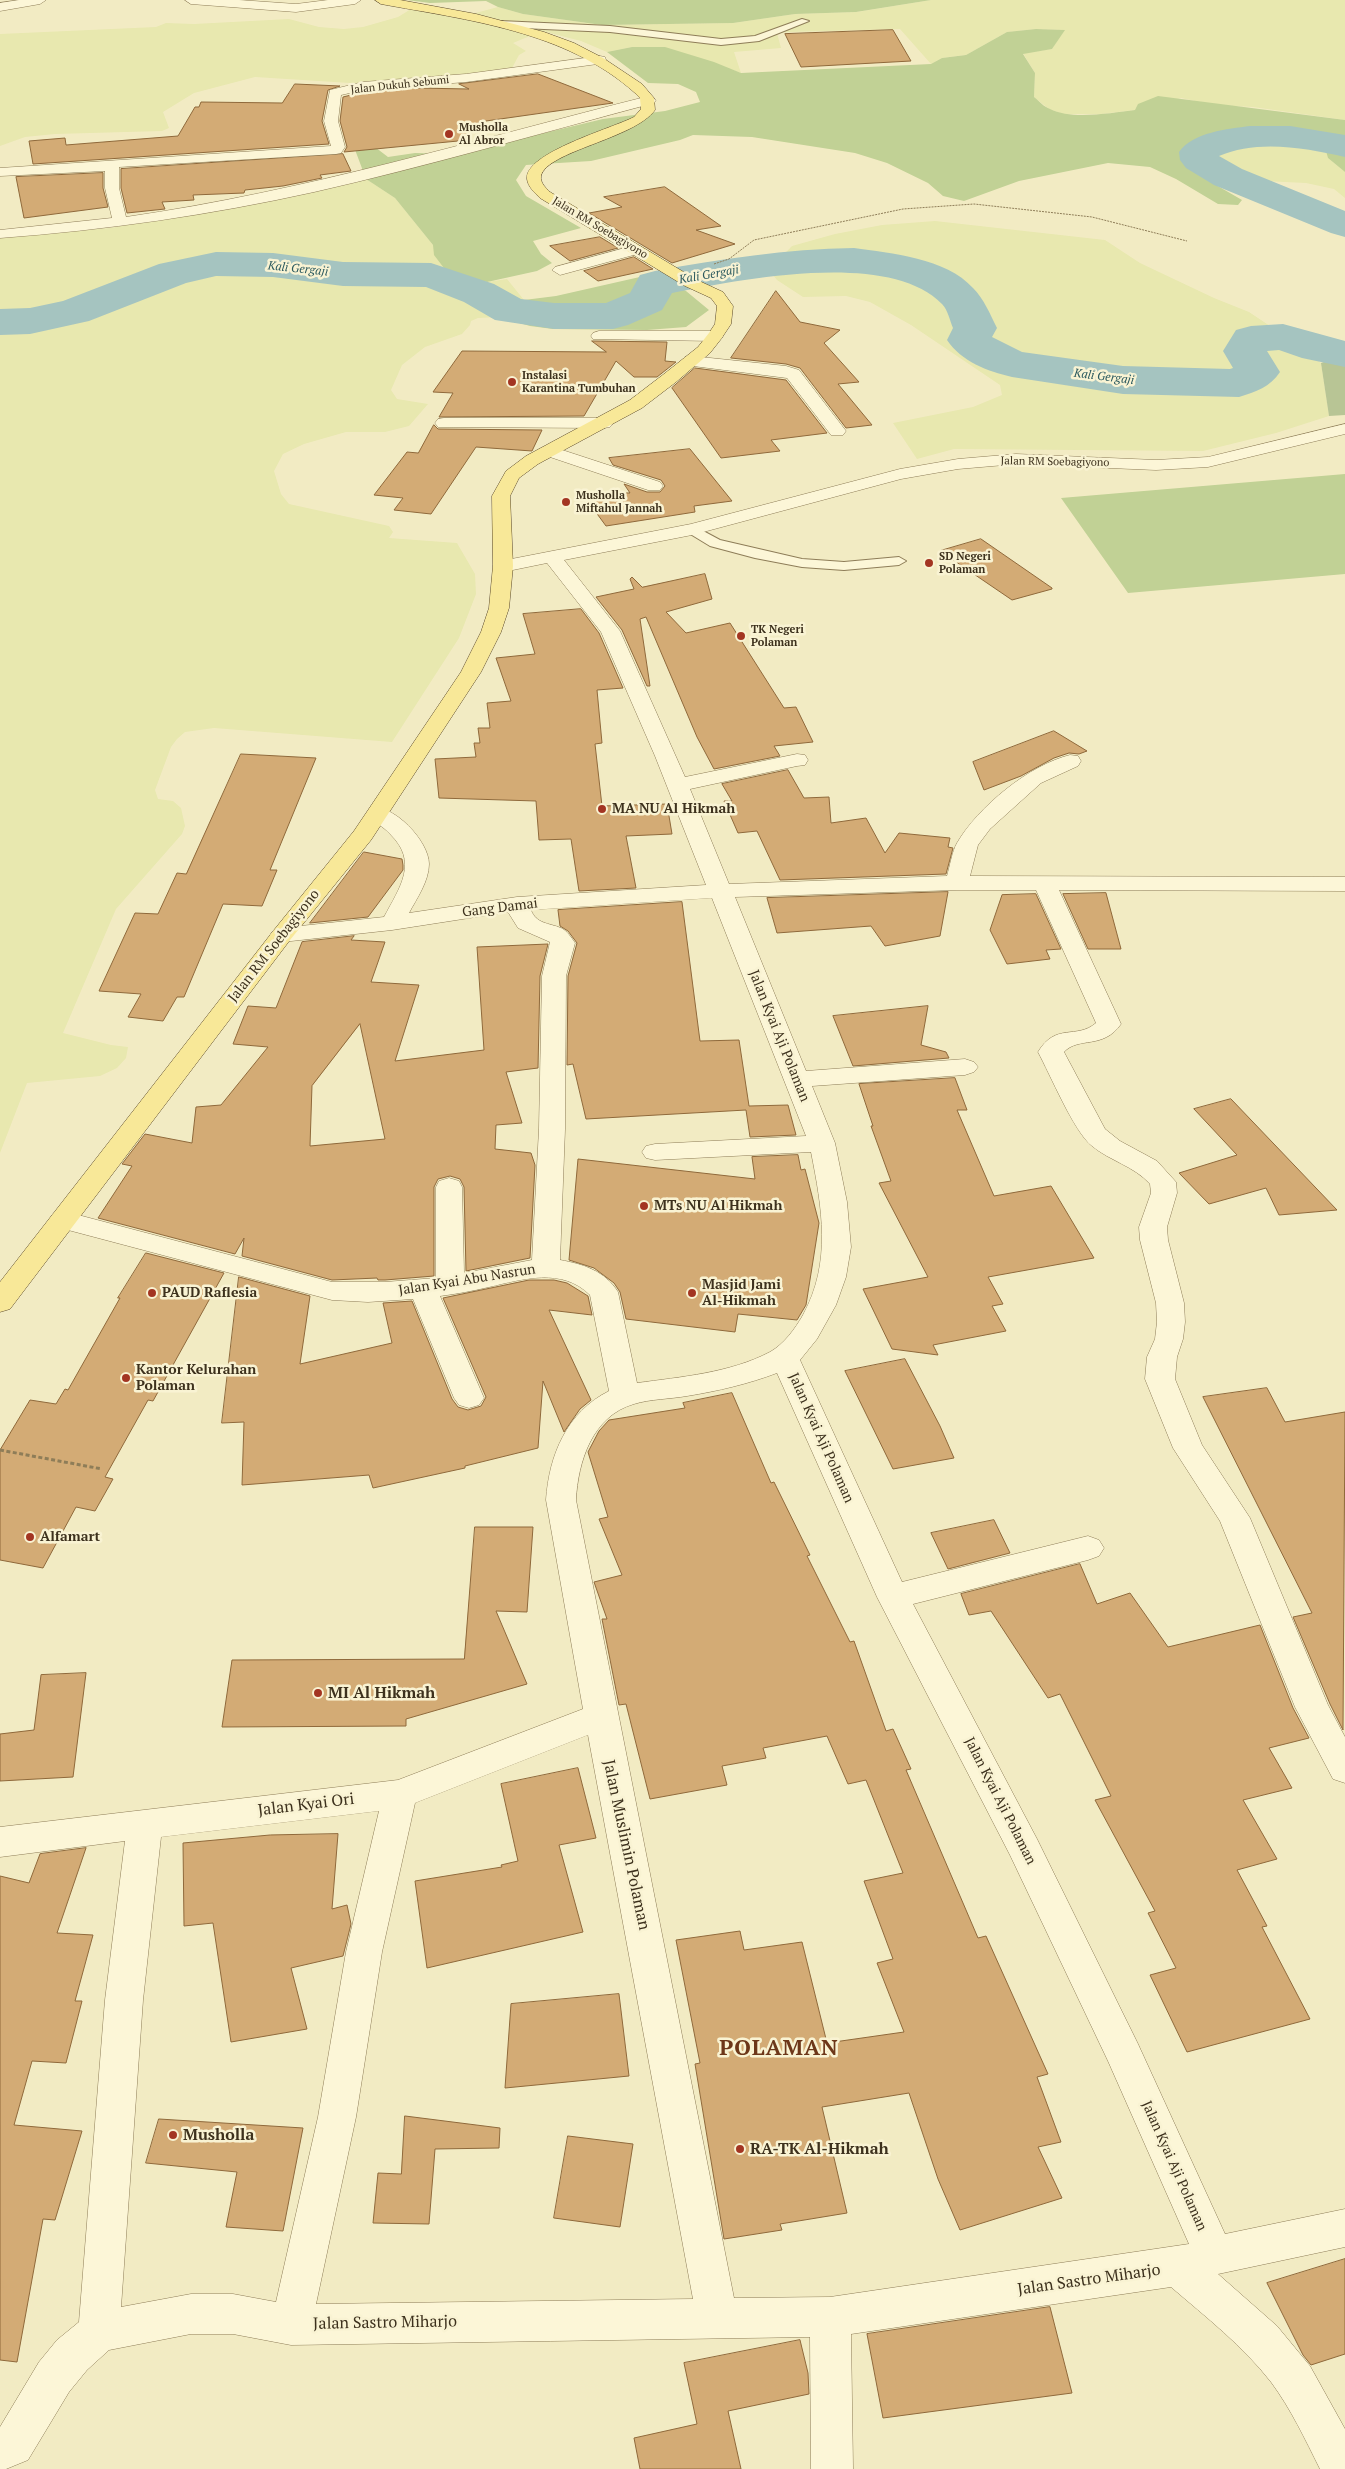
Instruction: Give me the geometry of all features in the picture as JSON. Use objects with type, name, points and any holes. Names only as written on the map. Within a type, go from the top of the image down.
[{"type":"main road","points":[[380,0],[500,24],[558,42],[600,60],[642,91],[649,100]]},
{"type":"main road","name":"Jalan RM Soebagiyono","points":[[0,1302],[378,813],[471,672],[491,632],[499,608],[503,566],[501,496],[512,475],[532,460],[604,423],[636,404],[691,362],[715,336],[723,324],[725,306],[717,295],[682,277],[545,195],[536,185],[534,177],[536,170],[552,156],[635,122],[645,114],[649,107],[649,100]]},
{"type":"street","points":[[0,7],[40,0]]},
{"type":"street","points":[[191,0],[296,8],[355,0]]},
{"type":"street","name":"Jalan Dukuh Sebumi","points":[[0,172],[112,166],[122,161],[313,153],[338,148],[331,121],[335,93],[363,86],[466,78],[600,60]]},
{"type":"street","points":[[0,234],[120,221],[334,182],[649,100]]},
{"type":"street","points":[[313,153],[334,182]]},
{"type":"street","points":[[112,166],[112,188],[120,221]]},
{"type":"street","points":[[560,270],[636,250]]},
{"type":"street","points":[[599,336],[715,336]]},
{"type":"street","points":[[691,362],[786,371],[793,374],[837,430]]},
{"type":"street","points":[[444,423],[604,423]]},
{"type":"street","name":"Jalan RM Soebagiyono","points":[[503,566],[692,529],[900,474],[958,464],[1016,459],[1156,465],[1208,462],[1345,429]]},
{"type":"street","points":[[550,451],[654,486]]},
{"type":"street","name":"Jalan Kyai Aji Polaman","points":[[551,556],[610,632],[677,785],[822,1144],[834,1205],[837,1239],[832,1274],[825,1302],[810,1329],[784,1357],[893,1597],[1025,1849],[1125,2056],[1196,2262]]},
{"type":"street","points":[[677,785],[797,760]]},
{"type":"street","points":[[958,883],[967,845],[982,824],[1034,778],[1070,761]]},
{"type":"street","points":[[378,813],[408,836],[417,851],[419,867],[409,892],[392,923]]},
{"type":"street","name":"Gang Damai","points":[[282,935],[392,923],[517,904],[719,891],[958,883],[1345,884]]},
{"type":"street","points":[[1044,883],[1109,1024],[1106,1030],[1099,1034],[1059,1041],[1053,1046],[1051,1052],[1094,1134],[1101,1142],[1148,1167],[1163,1182],[1164,1193],[1153,1227],[1154,1240],[1170,1303],[1171,1322],[1162,1357],[1160,1379],[1188,1448],[1234,1518],[1312,1708],[1345,1769]]},
{"type":"street","points":[[517,904],[524,922],[531,928],[554,935],[563,943],[554,976],[554,1064],[546,1268]]},
{"type":"street","points":[[796,1079],[965,1068]]},
{"type":"street","points":[[655,1152],[822,1144]]},
{"type":"street","points":[[449,1187],[437,1288],[469,1398]]},
{"type":"street","name":"Jalan Kyai Abu Nasrun","points":[[63,1220],[332,1291],[380,1293],[437,1288],[546,1268],[578,1274],[597,1284],[604,1292],[625,1396]]},
{"type":"street","points":[[625,1396],[714,1381],[757,1369],[784,1357]]},
{"type":"street","name":"Jalan Muslimin Polaman","points":[[625,1396],[600,1410],[575,1438],[561,1481],[561,1500],[600,1716],[649,1956],[717,2318]]},
{"type":"street","points":[[893,1597],[1088,1548]]},
{"type":"street","name":"Jalan Kyai Ori","points":[[0,1842],[400,1794],[600,1716]]},
{"type":"street","points":[[291,2325],[336,2117],[364,1952],[400,1794]]},
{"type":"street","points":[[99,2332],[124,2000],[145,1825]]},
{"type":"street","name":"Jalan Sastro Miharjo","points":[[10,2455],[54,2377],[72,2355],[99,2332],[191,2314],[233,2314],[291,2325],[830,2317],[1196,2262],[1345,2228]]},
{"type":"street","points":[[1196,2262],[1286,2367],[1308,2400],[1342,2469]]},
{"type":"street","points":[[830,2317],[832,2469]]},
{"type":"lane","points":[[500,24],[592,28],[721,42],[756,39],[805,21]]},
{"type":"lane","points":[[692,529],[715,543],[755,554],[802,563],[844,566],[899,561]]},
{"type":"path","points":[[682,277],[729,258],[754,240],[903,209],[974,204],[1092,217],[1187,241]]},
{"type":"path","points":[[0,1450],[102,1469]]},
{"type":"green space","points":[[407,0],[931,0],[856,12],[795,14],[733,23],[602,25],[523,14],[498,7],[486,1],[430,3]]},
{"type":"green space","points":[[931,0],[1345,0],[1345,120],[1253,107],[1215,105],[1181,98],[1135,110],[1101,114],[1063,114],[1049,109],[1034,97],[1035,73],[1023,53],[1052,49],[1064,30],[1036,29],[1007,32],[966,55],[942,58],[931,64],[900,29],[777,33],[781,48],[734,52],[741,73],[691,56],[632,47],[607,52],[581,41],[542,31],[513,43],[526,51],[519,55],[512,68],[501,72],[366,84],[255,77],[194,93],[163,112],[169,128],[162,131],[55,134],[25,137],[0,146],[0,34],[156,27],[166,23],[194,24],[289,19],[319,27],[344,29],[363,27],[398,17],[416,6],[468,15],[498,7],[523,14],[602,25],[733,23],[795,14],[857,12]]},
{"type":"green space","points":[[1036,29],[1065,30],[1052,49],[1023,54],[1035,73],[1034,97],[1048,108],[1059,112],[1080,115],[1115,113],[1135,110],[1138,104],[1158,96],[1345,120],[1345,172],[1328,158],[1322,138],[1289,134],[1238,134],[1204,139],[1188,144],[1184,153],[1197,174],[1242,200],[1238,205],[1218,204],[1176,179],[1150,167],[1108,163],[1019,181],[964,201],[943,196],[928,183],[887,163],[855,153],[752,137],[693,135],[680,140],[591,161],[526,165],[516,180],[526,196],[581,228],[533,241],[541,254],[552,263],[537,271],[487,282],[447,272],[434,255],[433,245],[395,198],[366,179],[354,147],[371,144],[388,157],[415,153],[456,154],[603,119],[665,111],[700,102],[696,92],[678,84],[648,83],[607,52],[632,47],[665,47],[714,62],[741,73],[931,64],[942,58],[966,55],[1007,32]]},
{"type":"green space","points":[[1283,133],[1322,138],[1328,158],[1345,172],[1345,198],[1334,189],[1306,183],[1264,181],[1235,174],[1206,180],[1197,174],[1184,153],[1188,143],[1201,139]]},
{"type":"green space","points":[[366,179],[395,198],[433,245],[487,282],[507,279],[524,300],[499,317],[478,318],[471,321],[462,334],[425,347],[402,365],[391,390],[397,399],[428,404],[409,426],[385,432],[346,432],[304,444],[283,454],[274,471],[281,494],[289,504],[389,526],[393,532],[389,538],[457,543],[475,574],[476,594],[459,638],[392,742],[214,728],[185,732],[177,739],[171,747],[155,790],[158,799],[173,801],[181,808],[185,826],[182,834],[116,909],[63,1033],[111,1045],[128,1047],[126,1058],[117,1068],[100,1076],[27,1083],[0,1153],[0,237],[110,228],[263,201]]},
{"type":"green space","points":[[935,221],[1105,240],[1140,263],[1214,298],[1249,312],[1306,350],[1321,363],[1329,416],[1276,433],[1203,451],[954,449],[917,459],[893,423],[973,407],[1002,395],[1000,385],[911,325],[870,302],[846,296],[803,297],[777,280],[769,270],[792,246],[835,234],[882,225]]},
{"type":"green space","points":[[653,274],[686,291],[709,310],[686,327],[647,330],[553,329],[530,326],[499,317],[524,300],[556,296]]},
{"type":"green space","points":[[1327,361],[1345,364],[1345,415],[1329,416],[1321,363]]},
{"type":"green space","points":[[1345,474],[1345,574],[1128,593],[1061,498]]},
{"type":"building","points":[[893,30],[911,61],[801,67],[785,34]]},
{"type":"building","points":[[538,74],[613,103],[479,122],[458,141],[344,152],[347,147],[340,121],[343,97],[363,92],[416,88],[469,89],[459,84]]},
{"type":"building","points":[[295,84],[340,86],[328,90],[322,121],[329,144],[33,164],[29,141],[65,138],[66,145],[178,136],[195,107],[199,107],[201,102],[282,103]]},
{"type":"building","points":[[343,154],[351,171],[320,175],[322,178],[283,186],[245,190],[244,193],[193,195],[194,200],[162,202],[165,209],[127,213],[121,188],[121,169]]},
{"type":"building","points":[[103,173],[103,188],[108,207],[24,218],[16,177]]},
{"type":"building","points":[[665,187],[721,226],[696,230],[735,244],[672,263],[589,213],[622,207],[604,197]]},
{"type":"building","points":[[600,237],[618,248],[570,261],[550,246]]},
{"type":"building","points":[[634,257],[653,269],[598,281],[584,271]]},
{"type":"building","points":[[776,291],[800,322],[840,330],[824,343],[859,382],[838,384],[872,425],[846,428],[800,368],[786,364],[731,358]]},
{"type":"building","points":[[592,341],[667,342],[665,361],[676,362],[657,377],[634,377],[616,361],[584,416],[439,417],[453,393],[433,392],[462,351],[606,352]]},
{"type":"building","points":[[695,368],[786,380],[827,433],[771,440],[780,451],[721,458],[672,388]]},
{"type":"building","points":[[434,425],[438,429],[542,430],[532,451],[476,447],[431,514],[394,510],[403,498],[374,495],[407,452],[418,453]]},
{"type":"building","points":[[690,449],[732,501],[694,506],[695,512],[606,526],[581,492],[630,493],[624,484],[647,492],[660,492],[665,486],[661,480],[613,465],[609,458]]},
{"type":"building","points":[[981,539],[1052,589],[1012,600],[940,551]]},
{"type":"building","points":[[705,574],[712,599],[666,612],[686,633],[730,623],[784,708],[796,707],[813,742],[774,746],[780,756],[714,769],[697,737],[646,617],[640,619],[650,686],[647,686],[622,630],[596,597],[634,589],[630,579],[632,577],[642,587]]},
{"type":"building","points":[[581,609],[599,633],[623,688],[597,690],[602,743],[595,744],[602,806],[667,804],[672,834],[626,836],[636,888],[579,891],[571,839],[539,840],[536,801],[439,798],[435,759],[476,757],[474,743],[480,743],[478,728],[490,728],[487,703],[511,701],[496,658],[535,654],[523,614]]},
{"type":"building","points":[[1054,731],[1087,751],[1079,754],[1069,753],[1054,758],[1021,776],[984,790],[973,762]]},
{"type":"building","points":[[241,754],[316,758],[270,870],[277,870],[262,906],[223,904],[184,997],[177,997],[163,1021],[128,1017],[141,994],[99,991],[135,913],[158,914],[177,873],[186,874]]},
{"type":"building","points":[[788,770],[804,798],[829,797],[831,823],[866,818],[885,853],[899,833],[950,838],[948,847],[953,848],[946,874],[780,880],[757,831],[738,833],[724,801],[732,801],[722,784]]},
{"type":"building","points":[[364,852],[402,859],[403,870],[368,917],[310,923]]},
{"type":"building","points":[[948,892],[940,936],[885,946],[871,926],[777,933],[767,898]]},
{"type":"building","points":[[1106,893],[1121,949],[1088,949],[1063,894]]},
{"type":"building","points":[[1036,894],[1061,949],[1046,950],[1050,959],[1007,964],[990,930],[1002,895]]},
{"type":"building","points":[[682,902],[700,1041],[739,1040],[749,1106],[788,1105],[796,1135],[750,1137],[746,1110],[586,1119],[573,1064],[567,1065],[568,976],[577,943],[568,931],[560,926],[558,910]]},
{"type":"building","points":[[354,936],[351,940],[385,942],[371,982],[419,985],[395,1061],[484,1050],[477,947],[548,944],[540,976],[538,1068],[506,1072],[522,1123],[496,1125],[495,1149],[531,1153],[535,1165],[530,1258],[466,1271],[464,1187],[460,1179],[450,1176],[438,1179],[434,1187],[434,1276],[385,1280],[378,1280],[377,1278],[332,1280],[242,1256],[244,1238],[235,1254],[98,1218],[132,1166],[122,1164],[145,1134],[192,1143],[196,1107],[221,1105],[268,1047],[233,1044],[248,1006],[276,1008],[302,942]],"holes":[[[360,1024],[385,1139],[310,1146],[312,1086]]]},
{"type":"building","points":[[928,1006],[921,1045],[946,1052],[949,1058],[853,1066],[833,1016]]},
{"type":"building","points":[[955,1078],[967,1110],[957,1110],[994,1196],[1051,1186],[1094,1258],[988,1277],[1003,1304],[992,1306],[1006,1331],[933,1345],[938,1355],[892,1349],[863,1289],[928,1277],[879,1183],[891,1181],[871,1126],[873,1126],[859,1084]]},
{"type":"building","points":[[1231,1099],[1337,1210],[1279,1215],[1266,1188],[1209,1204],[1179,1173],[1237,1155],[1194,1109]]},
{"type":"building","points":[[798,1155],[801,1170],[805,1169],[819,1223],[806,1305],[797,1320],[738,1314],[735,1332],[626,1319],[620,1292],[614,1283],[594,1268],[569,1260],[578,1159],[755,1179],[752,1157]]},
{"type":"building","points":[[146,1253],[224,1273],[153,1401],[148,1400],[105,1477],[113,1479],[95,1511],[76,1507],[43,1568],[0,1560],[0,1450],[30,1400],[56,1404],[65,1389],[68,1390],[120,1298],[118,1298]]},
{"type":"building","points":[[239,1277],[310,1296],[300,1364],[392,1343],[383,1303],[412,1301],[452,1399],[458,1407],[468,1410],[481,1406],[486,1397],[443,1298],[529,1280],[554,1280],[567,1283],[588,1296],[592,1315],[549,1310],[591,1400],[580,1409],[564,1432],[543,1381],[538,1448],[465,1466],[465,1468],[373,1488],[369,1475],[242,1485],[244,1422],[222,1423]]},
{"type":"building","points":[[905,1359],[940,1426],[954,1458],[893,1469],[845,1371]]},
{"type":"building","points":[[1267,1388],[1285,1422],[1345,1412],[1343,1730],[1293,1617],[1312,1613],[1203,1397]]},
{"type":"building","points":[[732,1393],[771,1483],[774,1482],[810,1555],[807,1556],[850,1642],[854,1641],[886,1731],[893,1729],[911,1769],[906,1770],[978,1938],[986,1936],[1048,2074],[1037,2077],[1061,2142],[1038,2147],[1062,2198],[960,2230],[938,2179],[909,2093],[822,2107],[847,2213],[780,2224],[782,2230],[724,2239],[695,2064],[700,2063],[676,1940],[740,1931],[744,1950],[802,1942],[827,2043],[904,2032],[877,1963],[893,1959],[864,1881],[903,1873],[866,1780],[848,1784],[827,1736],[763,1748],[766,1758],[722,1766],[727,1785],[650,1799],[626,1704],[619,1705],[602,1619],[607,1619],[594,1582],[622,1575],[599,1519],[608,1517],[588,1452],[599,1431],[609,1420],[685,1408],[683,1403]]},
{"type":"building","points":[[994,1520],[1010,1553],[948,1569],[931,1533]]},
{"type":"building","points":[[475,1527],[533,1527],[527,1612],[496,1611],[527,1684],[406,1719],[406,1726],[222,1727],[232,1660],[464,1659]]},
{"type":"building","points":[[1080,1564],[1097,1604],[1130,1593],[1168,1647],[1260,1625],[1293,1708],[1309,1738],[1269,1748],[1292,1788],[1243,1800],[1277,1859],[1237,1870],[1267,1926],[1262,1927],[1310,2019],[1187,2052],[1150,1975],[1176,1968],[1148,1913],[1155,1911],[1095,1800],[1111,1796],[1060,1694],[1048,1698],[991,1611],[969,1615],[961,1594]]},
{"type":"building","points":[[86,1673],[73,1777],[0,1781],[0,1734],[34,1730],[41,1675]]},
{"type":"building","points":[[578,1768],[596,1838],[559,1845],[583,1932],[427,1968],[415,1881],[502,1867],[501,1865],[518,1861],[501,1784]]},
{"type":"building","points":[[338,1834],[332,1909],[347,1905],[351,1924],[343,1956],[291,1968],[307,2029],[231,2042],[213,1923],[184,1926],[183,1843],[270,1835]]},
{"type":"building","points":[[86,1848],[57,1933],[93,1935],[75,2001],[82,2001],[66,2063],[32,2061],[14,2125],[82,2131],[55,2220],[43,2219],[17,2362],[0,2360],[0,1876],[29,1883],[40,1854]]},
{"type":"building","points":[[619,1994],[629,2076],[505,2088],[511,2004]]},
{"type":"building","points":[[405,2116],[500,2128],[499,2148],[435,2149],[429,2224],[373,2223],[378,2173],[401,2174]]},
{"type":"building","points":[[159,2119],[303,2128],[283,2231],[226,2227],[237,2172],[146,2163]]},
{"type":"building","points":[[568,2136],[633,2144],[620,2227],[554,2218]]},
{"type":"building","points":[[1345,2259],[1345,2354],[1311,2365],[1303,2355],[1267,2283]]},
{"type":"building","points":[[1050,2307],[1072,2393],[883,2418],[867,2334]]},
{"type":"building","points":[[800,2340],[808,2373],[809,2394],[728,2411],[741,2469],[640,2469],[634,2438],[697,2424],[684,2363]]},
{"type":"waterway","name":"Kali Gergaji","points":[[1345,146],[1310,139],[1270,136],[1231,140],[1198,152],[1199,160],[1228,177],[1345,225]]},
{"type":"waterway","name":"Kali Gergaji","points":[[0,322],[30,321],[74,312],[174,273],[216,264],[273,265],[343,274],[431,275],[479,293],[510,311],[554,316],[613,316],[647,301],[655,284],[768,265],[811,261],[854,261],[894,265],[929,276],[957,295],[962,302],[975,328],[969,340],[979,349],[1012,364],[1123,380],[1239,383],[1258,372],[1245,351],[1251,339],[1283,337],[1318,349],[1345,354]]},
{"type":"place","name":"Musholla Al Abror","points":[[449,134]]},
{"type":"place","name":"Instalasi Karantina Tumbuhan","points":[[512,382]]},
{"type":"place","name":"Musholla Miftahul Jannah","points":[[566,502]]},
{"type":"place","name":"SD Negeri Polaman","points":[[929,563]]},
{"type":"place","name":"TK Negeri Polaman","points":[[741,636]]},
{"type":"place","name":"MA NU Al Hikmah","points":[[602,809]]},
{"type":"place","name":"MTs NU Al Hikmah","points":[[644,1206]]},
{"type":"place","name":"PAUD Raflesia","points":[[152,1293]]},
{"type":"place","name":"Masjid Jami Al-Hikmah","points":[[692,1293]]},
{"type":"place","name":"Kantor Kelurahan Polaman","points":[[126,1378]]},
{"type":"place","name":"Alfamart","points":[[30,1537]]},
{"type":"place","name":"MI Al Hikmah","points":[[318,1693]]},
{"type":"place","name":"Musholla","points":[[173,2135]]},
{"type":"place","name":"RA-TK Al-Hikmah","points":[[740,2149]]},
{"type":"district","name":"POLAMAN","points":[[779,2049]]}]
